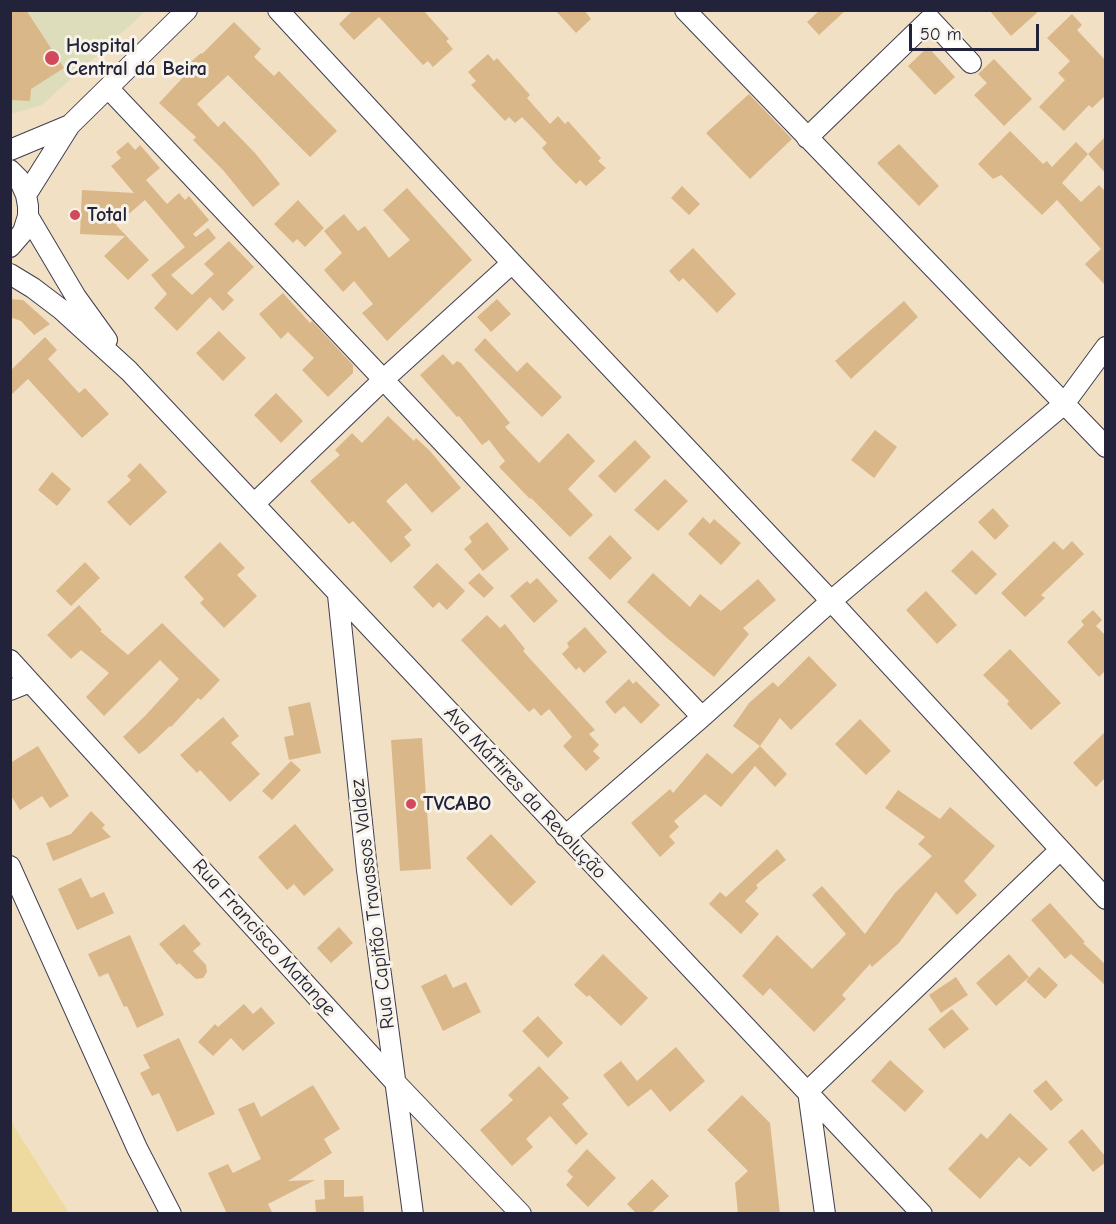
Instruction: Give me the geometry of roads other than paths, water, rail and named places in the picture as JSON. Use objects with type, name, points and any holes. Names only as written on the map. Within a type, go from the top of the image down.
[{"type":"street","points":[[26,195],[70,125],[187,10]]},
{"type":"street","points":[[278,10],[1106,899]]},
{"type":"street","points":[[685,10],[1106,447]]},
{"type":"street","points":[[807,138],[930,19],[971,63]]},
{"type":"street","points":[[109,89],[702,717]]},
{"type":"street","points":[[10,150],[70,125]]},
{"type":"street","points":[[10,170],[19,179],[26,195],[28,216],[23,232],[10,247]]},
{"type":"street","points":[[28,216],[76,297],[129,371]]},
{"type":"street","points":[[254,504],[383,380],[512,263]]},
{"type":"street","points":[[10,274],[62,310],[129,371]]},
{"type":"street","points":[[566,836],[831,602],[1064,404],[1106,347]]},
{"type":"street","name":"Ava Mártires da Revolução","points":[[129,371],[922,1214]]},
{"type":"street","name":"Rua Capitão Travassos Valdez","points":[[338,595],[367,870],[413,1214]]},
{"type":"street","name":"Rua Francisco Matange","points":[[10,660],[394,1081],[521,1214]]},
{"type":"street","points":[[10,690],[30,681]]},
{"type":"street","points":[[825,1214],[808,1091],[1059,851]]},
{"type":"street","points":[[10,866],[137,1148],[171,1214]]},
{"type":"place","name":"Hospital Central da Beira","points":[[52,58]]},
{"type":"place","name":"Total","points":[[75,215]]},
{"type":"place","name":"TVCABO","points":[[411,804]]}]
